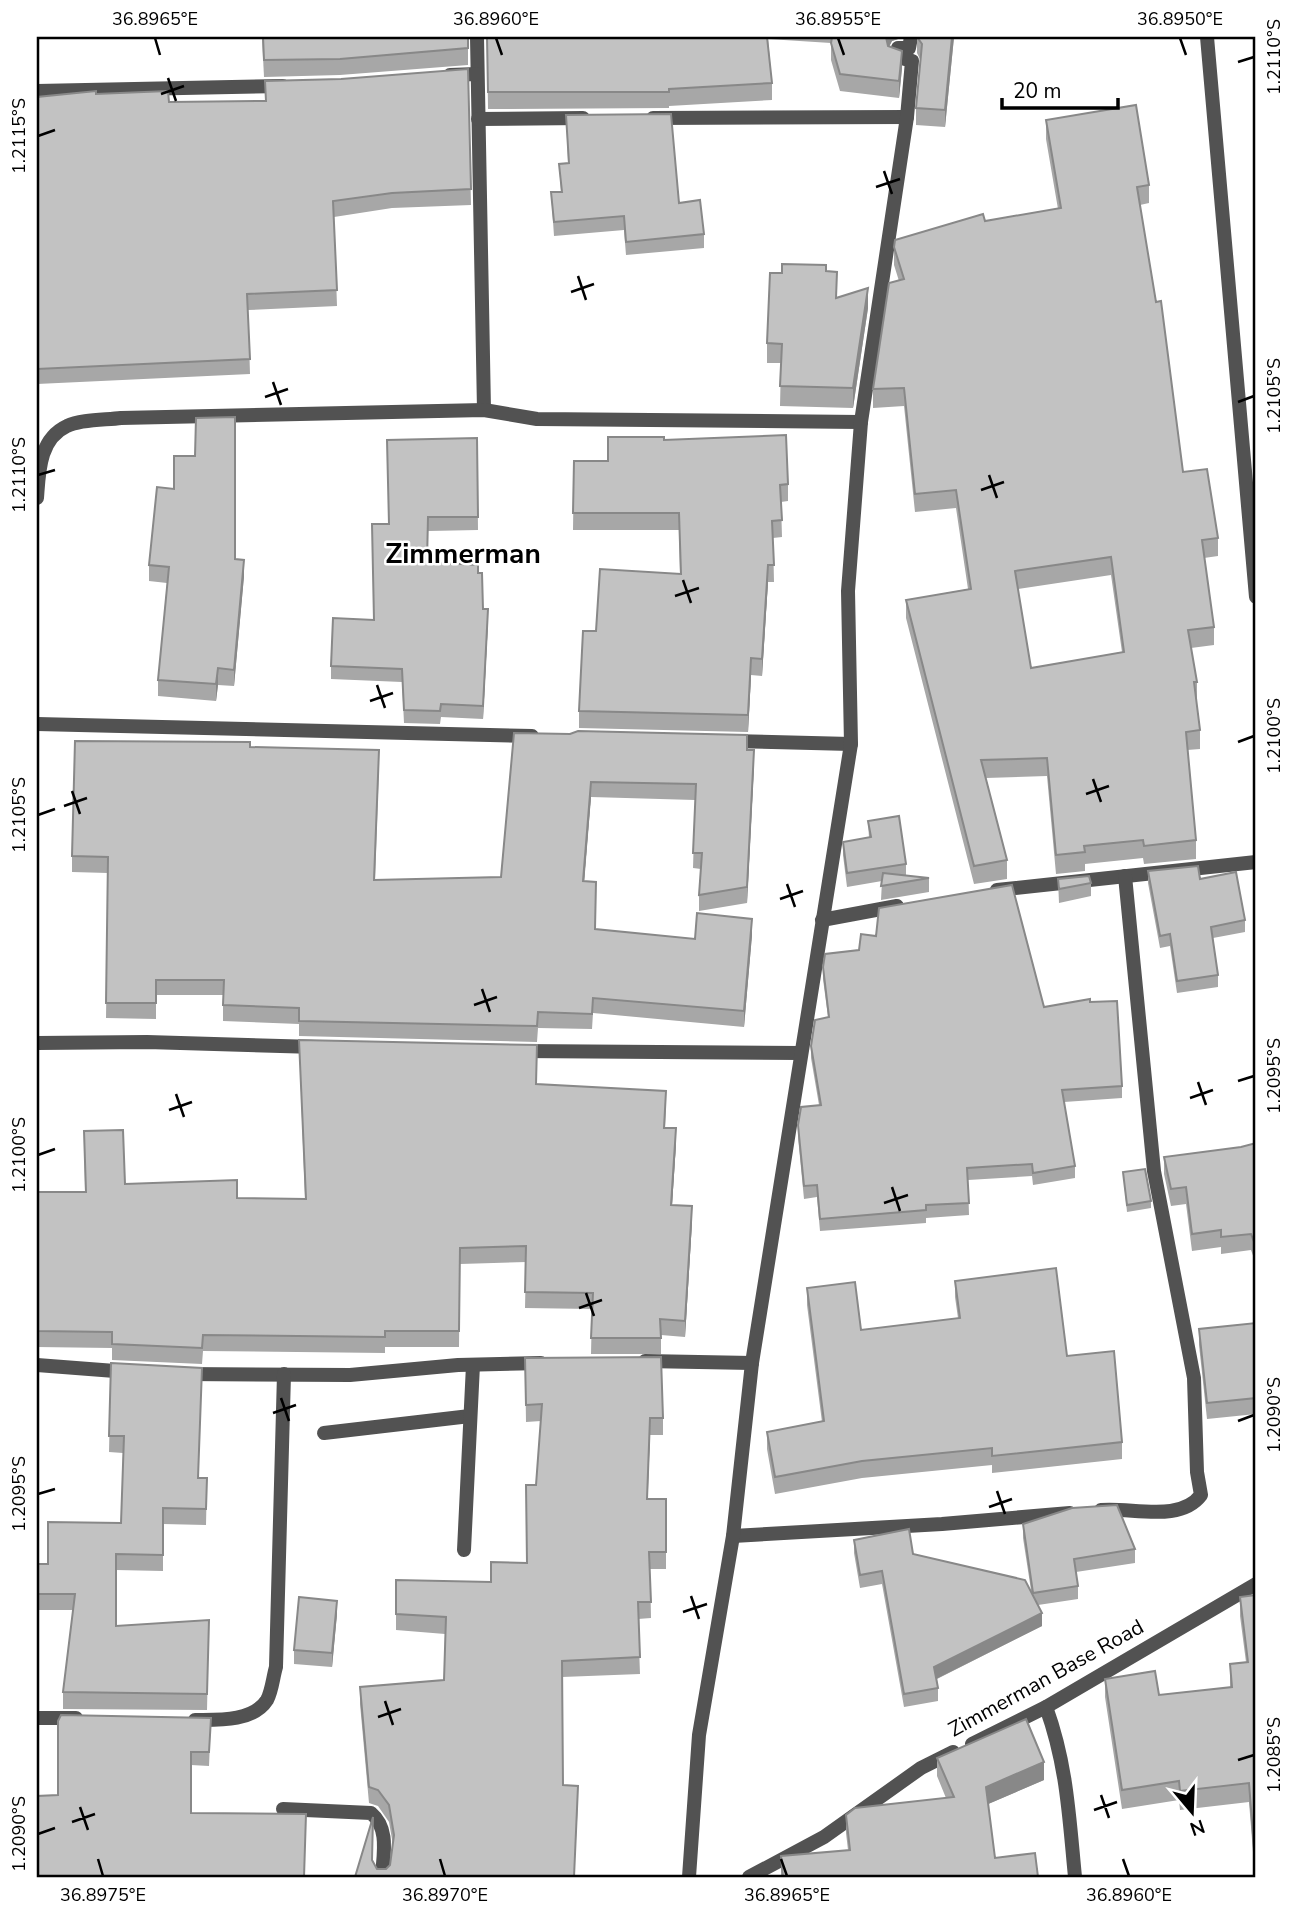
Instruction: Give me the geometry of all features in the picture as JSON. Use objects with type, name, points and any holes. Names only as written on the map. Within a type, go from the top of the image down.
[{"type":"street","points":[[477,37],[484,410]]},
{"type":"street","points":[[690,1877],[699,1735],[733,1536],[752,1363],[851,744],[848,591],[862,422],[907,117],[912,61],[895,55],[898,48],[909,48],[911,37]]},
{"type":"street","points":[[1207,37],[1236,342],[1256,597]]},
{"type":"street","points":[[436,76],[477,75]]},
{"type":"street","points":[[37,91],[299,85]]},
{"type":"street","points":[[644,118],[907,117]]},
{"type":"street","points":[[478,119],[602,118]]},
{"type":"street","points":[[37,498],[40,457],[52,439],[67,425],[121,418],[484,410],[537,419],[862,422]]},
{"type":"street","points":[[37,723],[548,736]]},
{"type":"street","points":[[713,740],[851,744]]},
{"type":"street","points":[[979,892],[1256,862]]},
{"type":"street","points":[[733,1536],[942,1524],[1113,1509],[1181,1511],[1194,1504],[1201,1495],[1194,1378],[1154,1171],[1125,876]]},
{"type":"street","points":[[822,920],[916,903]]},
{"type":"street","points":[[37,1043],[147,1042],[328,1047]]},
{"type":"street","points":[[509,1051],[801,1053]]},
{"type":"street","points":[[632,1362],[752,1363]]},
{"type":"street","points":[[171,1373],[349,1375],[473,1365],[553,1363]]},
{"type":"street","points":[[37,1365],[148,1372]]},
{"type":"street","points":[[464,1550],[473,1365]]},
{"type":"street","points":[[182,1720],[222,1720],[247,1714],[267,1700],[276,1667],[284,1374]]},
{"type":"street","points":[[324,1433],[470,1416]]},
{"type":"street","name":"Zimmerman Base Road","points":[[749,1877],[824,1837],[921,1768],[1046,1707],[1256,1584]]},
{"type":"street","points":[[1046,1707],[1061,1747],[1070,1797],[1075,1877]]},
{"type":"street","points":[[37,1718],[90,1718]]},
{"type":"street","points":[[283,1809],[371,1813],[379,1819],[384,1836],[382,1877]]},
{"type":"building","points":[[263,37],[468,37],[468,48],[340,59],[264,60]]},
{"type":"building","points":[[487,37],[767,37],[772,83],[669,89],[669,92],[488,92]]},
{"type":"building","points":[[832,37],[886,37],[888,46],[902,51],[899,81],[840,74],[831,43]]},
{"type":"building","points":[[917,37],[952,37],[945,110],[916,108],[922,44]]},
{"type":"building","points":[[468,69],[471,189],[392,193],[333,201],[337,290],[247,294],[250,359],[37,369],[37,97],[96,91],[96,94],[168,91],[169,102],[266,101],[265,81],[341,79]]},
{"type":"building","points":[[1136,105],[1149,185],[1137,187],[1156,302],[1161,301],[1183,472],[1207,469],[1218,538],[1202,540],[1214,627],[1188,630],[1197,682],[1194,682],[1200,730],[1186,732],[1196,840],[1144,846],[1143,840],[1084,846],[1085,852],[1056,855],[1047,758],[981,760],[1007,860],[974,866],[906,600],[971,589],[956,490],[915,494],[904,388],[873,389],[889,283],[904,279],[894,247],[895,240],[983,214],[985,221],[1061,208],[1046,120]],"holes":[[[1111,557],[1124,652],[1031,668],[1015,571]]]},
{"type":"building","points":[[671,114],[679,203],[700,200],[704,234],[626,242],[624,216],[554,222],[551,192],[562,192],[559,164],[569,163],[566,115]]},
{"type":"building","points":[[782,264],[826,265],[826,271],[837,272],[836,298],[868,288],[853,388],[780,386],[782,344],[767,343],[770,273],[782,273]]},
{"type":"building","points":[[235,417],[235,559],[244,560],[234,670],[218,668],[216,684],[158,680],[169,567],[149,565],[157,487],[174,489],[174,456],[195,456],[196,418]]},
{"type":"building","points":[[786,435],[788,484],[780,485],[782,520],[772,521],[774,565],[768,565],[762,659],[751,658],[748,715],[579,711],[583,631],[596,631],[600,569],[681,574],[679,513],[573,513],[574,461],[608,461],[608,437],[664,437],[664,440]]},
{"type":"building","points":[[477,438],[478,517],[428,517],[427,562],[478,565],[478,573],[482,573],[483,609],[488,609],[483,706],[441,704],[440,711],[404,710],[402,669],[331,666],[333,618],[374,620],[372,524],[389,524],[387,440]]},
{"type":"building","points":[[578,731],[747,735],[747,750],[754,750],[747,887],[699,895],[702,853],[693,853],[696,784],[591,782],[583,881],[596,882],[595,929],[695,939],[697,913],[752,919],[744,1011],[593,998],[592,1014],[538,1012],[537,1026],[299,1021],[299,1008],[223,1005],[224,980],[156,980],[156,1003],[106,1003],[108,857],[72,856],[75,741],[250,742],[250,747],[379,750],[374,880],[501,877],[514,733],[570,734]]},
{"type":"building","points":[[899,816],[906,864],[847,873],[843,842],[871,837],[868,821]]},
{"type":"building","points":[[1198,866],[1200,879],[1236,872],[1245,920],[1211,927],[1218,975],[1177,981],[1170,934],[1160,936],[1148,871]]},
{"type":"building","points":[[883,873],[929,878],[881,886]]},
{"type":"building","points":[[1089,876],[1091,883],[1059,889],[1058,879]]},
{"type":"building","points":[[1012,885],[1044,1007],[1090,999],[1090,1002],[1117,1001],[1122,1086],[1062,1090],[1075,1166],[1033,1173],[1032,1164],[967,1168],[969,1203],[926,1205],[926,1210],[820,1219],[817,1185],[804,1186],[798,1125],[801,1107],[821,1105],[811,1046],[815,1020],[829,1017],[823,967],[825,954],[859,950],[861,934],[876,936],[879,908]]},
{"type":"building","points":[[299,1040],[537,1045],[536,1084],[666,1091],[664,1128],[676,1128],[671,1205],[692,1206],[685,1321],[660,1319],[661,1338],[591,1338],[593,1293],[525,1292],[526,1246],[460,1248],[459,1331],[385,1331],[385,1337],[203,1335],[202,1348],[112,1344],[112,1332],[37,1331],[37,1192],[86,1192],[84,1131],[123,1130],[125,1184],[237,1180],[237,1198],[306,1199]]},
{"type":"building","points":[[1256,1143],[1256,1247],[1251,1234],[1221,1237],[1221,1230],[1192,1234],[1186,1187],[1171,1189],[1164,1157]]},
{"type":"building","points":[[1145,1169],[1151,1201],[1127,1205],[1123,1172]]},
{"type":"building","points":[[1056,1268],[1067,1356],[1114,1351],[1122,1442],[992,1456],[992,1448],[862,1461],[775,1477],[767,1432],[824,1421],[807,1288],[855,1282],[861,1330],[960,1318],[955,1281]]},
{"type":"building","points":[[1256,1323],[1256,1398],[1207,1403],[1199,1329]]},
{"type":"building","points":[[661,1357],[663,1418],[650,1418],[647,1499],[666,1499],[666,1552],[649,1552],[651,1602],[638,1602],[640,1657],[562,1661],[563,1785],[578,1786],[574,1877],[355,1877],[373,1817],[372,1860],[377,1869],[386,1869],[390,1865],[394,1835],[389,1805],[378,1790],[369,1787],[360,1687],[444,1680],[446,1617],[396,1614],[396,1580],[491,1582],[491,1562],[527,1563],[526,1485],[536,1485],[542,1404],[526,1405],[525,1358]]},
{"type":"building","points":[[111,1363],[202,1368],[198,1478],[207,1478],[206,1509],[163,1508],[163,1555],[116,1554],[116,1626],[209,1620],[207,1694],[63,1692],[75,1594],[37,1594],[37,1564],[48,1564],[48,1522],[121,1523],[124,1436],[109,1436]]},
{"type":"building","points":[[1117,1505],[1135,1549],[1074,1559],[1078,1586],[1033,1593],[1023,1524],[1072,1508]]},
{"type":"building","points":[[909,1529],[913,1554],[1025,1580],[1042,1613],[934,1667],[938,1688],[904,1694],[882,1571],[860,1575],[854,1540]]},
{"type":"building","points":[[1256,1595],[1256,1874],[1249,1783],[1180,1791],[1179,1781],[1122,1790],[1105,1679],[1155,1671],[1159,1695],[1232,1687],[1230,1664],[1248,1662],[1240,1597]]},
{"type":"building","points":[[299,1597],[337,1601],[332,1653],[294,1650]]},
{"type":"building","points":[[61,1715],[211,1718],[209,1752],[191,1752],[191,1813],[306,1814],[304,1877],[37,1877],[37,1796],[58,1795],[58,1721]]},
{"type":"building","points":[[1026,1719],[1044,1762],[986,1787],[995,1858],[1035,1853],[1038,1877],[783,1877],[781,1856],[850,1850],[846,1815],[855,1808],[954,1797],[937,1758]]},
{"type":"district","name":"Zimmerman","points":[[463,554]]}]
